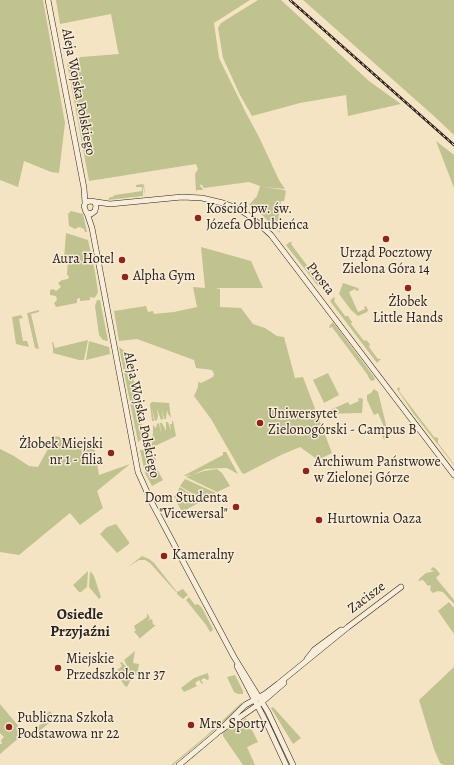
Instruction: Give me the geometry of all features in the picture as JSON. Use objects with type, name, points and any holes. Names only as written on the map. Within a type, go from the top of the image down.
[{"type":"main road","name":"Aleja Wojska Polskiego","points":[[48,0],[84,188],[85,203]]},
{"type":"main road","name":"Aleja Wojska Polskiego","points":[[84,188],[93,202]]},
{"type":"main road","name":"Prosta","points":[[93,202],[110,204],[196,197],[223,203],[237,208],[252,218],[271,235],[454,475]]},
{"type":"main road","points":[[93,202],[96,206],[95,211],[88,213],[84,209],[85,203],[93,202]]},
{"type":"main road","name":"Prosta","points":[[95,211],[110,204]]},
{"type":"main road","name":"Aleja Wojska Polskiego","points":[[92,228],[95,211]]},
{"type":"main road","name":"Aleja Wojska Polskiego","points":[[88,213],[138,472],[152,503],[234,658],[259,700],[293,765]]},
{"type":"main road","name":"Zacisze","points":[[216,734],[224,724],[245,705],[259,700],[348,627],[401,587]]},
{"type":"main road","name":"Aleja Wojska Polskiego","points":[[259,700],[257,706],[286,765]]},
{"type":"main road","points":[[179,765],[216,734],[257,706]]},
{"type":"green space","points":[[0,0],[43,0],[65,123],[59,173],[51,172],[24,161],[18,187],[0,180]]},
{"type":"green space","points":[[56,0],[250,0],[214,23],[219,58],[279,180],[285,189],[264,187],[286,191],[284,201],[281,201],[278,221],[280,233],[260,213],[249,205],[257,196],[260,186],[249,182],[204,188],[201,184],[200,186],[203,190],[197,190],[196,192],[195,174],[198,169],[196,164],[89,181],[67,63],[81,57],[119,54],[111,14],[60,24]]},
{"type":"green space","points":[[258,0],[281,0],[369,81],[401,104],[348,116],[346,95],[300,103],[252,116],[240,95],[223,58],[218,28],[221,23]]},
{"type":"green space","points":[[303,0],[454,0],[454,135],[435,117]]},
{"type":"green space","points":[[436,141],[454,155],[454,188]]},
{"type":"green space","points":[[142,184],[143,196],[108,200],[110,197],[115,195],[142,191],[142,187],[136,187],[136,185]]},
{"type":"green space","points":[[71,211],[83,214],[87,232],[79,227],[75,229],[69,226],[68,214]]},
{"type":"green space","points":[[66,233],[88,240],[98,292],[94,298],[90,297],[90,300],[80,301],[80,298],[77,299],[77,303],[56,307],[54,303],[57,300],[56,296],[50,295],[50,290],[53,289],[56,291],[61,287],[58,283],[62,280],[68,279],[69,276],[67,275],[68,260],[64,259]]},
{"type":"green space","points":[[292,242],[291,244],[318,280],[322,280],[320,285],[318,286],[286,245]]},
{"type":"green space","points":[[201,247],[251,261],[263,288],[215,288],[220,289],[220,307],[241,308],[253,324],[265,328],[277,336],[284,337],[295,378],[303,377],[332,453],[318,460],[300,447],[244,474],[242,473],[211,419],[194,396],[198,387],[198,382],[201,383],[213,377],[214,374],[212,370],[196,368],[194,360],[137,339],[119,341],[114,311],[146,306],[148,312],[153,311],[154,314],[174,312],[197,307],[193,287],[205,288]]},
{"type":"green space","points":[[343,283],[358,288],[359,290],[357,291],[355,289],[349,292],[358,312],[365,309],[364,307],[366,306],[368,310],[367,312],[358,316],[351,310],[339,294]]},
{"type":"green space","points":[[334,297],[334,301],[345,316],[348,316],[352,322],[351,324],[364,341],[366,340],[370,344],[369,347],[378,359],[381,359],[377,363],[330,301]]},
{"type":"green space","points":[[97,300],[100,300],[108,341],[103,340],[99,335],[95,306]]},
{"type":"green space","points":[[39,310],[39,312],[31,314],[39,349],[35,348],[27,313]]},
{"type":"green space","points":[[21,315],[23,318],[19,319],[23,341],[27,341],[29,347],[16,344],[12,317]]},
{"type":"green space","points":[[333,322],[374,377],[375,379],[373,381],[370,380],[332,327],[329,328]]},
{"type":"green space","points":[[88,340],[84,360],[53,353],[52,342],[55,348]]},
{"type":"green space","points":[[89,341],[109,347],[110,354],[86,360]]},
{"type":"green space","points":[[119,347],[130,355],[134,382],[137,382],[138,387],[135,389],[138,406],[141,406],[142,411],[139,412],[143,431],[145,432],[143,438],[138,442]]},
{"type":"green space","points":[[328,373],[339,395],[324,403],[313,380]]},
{"type":"green space","points":[[399,387],[399,391],[434,437],[438,438],[438,443],[454,465],[413,413],[397,389]]},
{"type":"green space","points":[[374,389],[378,392],[389,437],[384,440],[381,432],[385,429],[378,413],[374,415],[367,400],[367,395]]},
{"type":"green space","points":[[358,399],[363,399],[362,413],[321,414],[348,402],[350,405],[359,401]]},
{"type":"green space","points":[[152,402],[169,403],[171,418],[167,410],[166,419],[164,419],[162,409],[163,419],[161,420],[157,409],[158,416],[157,420],[155,421],[152,408],[154,421],[152,421],[150,404]]},
{"type":"green space","points":[[173,421],[176,436],[151,448],[153,425],[156,428],[157,424],[159,423],[161,434],[160,423],[162,423],[166,431],[166,422],[168,422],[171,431],[170,424],[172,424]]},
{"type":"green space","points":[[55,436],[86,443],[93,442],[99,475],[130,464],[97,491],[103,508],[80,525],[70,513],[19,555],[0,552],[0,449],[29,466],[38,467]]},
{"type":"green space","points":[[140,450],[145,450],[149,453],[152,452],[156,460],[153,462],[163,480],[152,486],[145,473]]},
{"type":"green space","points":[[223,452],[226,452],[238,474],[227,468],[223,468],[206,469],[192,475],[183,476],[223,455]]},
{"type":"green space","points":[[217,469],[222,473],[230,486],[217,492],[186,477],[204,471]]},
{"type":"green space","points":[[185,479],[216,493],[203,500],[180,486]]},
{"type":"green space","points":[[180,487],[202,501],[182,512],[174,497]]},
{"type":"green space","points":[[116,524],[129,542],[129,544],[117,553],[100,534],[107,527]]},
{"type":"green space","points":[[142,556],[154,563],[177,592],[150,563],[145,560],[139,560],[128,567]]},
{"type":"green space","points":[[433,567],[440,574],[436,578],[454,600],[454,604],[443,592],[438,591],[433,593],[430,590],[431,585],[428,586],[423,580],[418,581],[426,573],[435,571],[430,570]]},
{"type":"green space","points":[[88,571],[87,587],[79,592],[73,585]]},
{"type":"green space","points":[[90,572],[94,576],[101,597],[99,599],[89,587]]},
{"type":"green space","points":[[183,589],[188,595],[183,599],[177,594],[177,592]]},
{"type":"green space","points":[[189,597],[195,605],[198,604],[202,608],[213,629],[212,631],[210,632],[186,600]]},
{"type":"green space","points":[[449,602],[454,608],[454,634],[438,611]]},
{"type":"green space","points":[[147,613],[150,618],[147,621],[151,619],[154,625],[156,625],[139,639],[134,632],[136,630],[134,629],[134,626],[147,617]]},
{"type":"green space","points":[[135,651],[133,663],[139,664],[137,675],[130,671],[124,660]]},
{"type":"green space","points":[[122,662],[133,675],[127,687],[115,672],[122,666],[120,663]]},
{"type":"green space","points":[[454,667],[454,765],[444,765],[440,763],[434,749],[419,700]]},
{"type":"green space","points":[[208,673],[209,679],[207,680],[204,678],[201,680],[203,683],[202,684],[199,680],[195,683],[197,686],[184,692],[181,688],[194,678]]},
{"type":"green space","points":[[235,675],[243,694],[234,692],[227,677]]},
{"type":"green space","points":[[241,703],[243,704],[216,729],[173,765],[171,765],[205,737]]},
{"type":"green space","name":"Publiczna Szkoła Podstawowa nr 22","points":[[0,704],[25,734],[22,739],[20,737],[0,754],[0,744],[2,744],[1,740],[4,737],[0,733]]},
{"type":"green space","points":[[273,707],[301,738],[293,744],[271,708]]},
{"type":"green space","points":[[50,711],[55,718],[30,739],[27,735],[44,722],[43,717]]},
{"type":"green space","points":[[246,718],[258,742],[247,747],[255,765],[243,765],[223,736],[223,733]]},
{"type":"railway","points":[[290,0],[454,145]]},
{"type":"place","name":"Kościół pw. św. Józefa Oblubieńca","points":[[198,218]]},
{"type":"place","name":"Urząd Pocztowy Zielona Góra 14","points":[[386,239]]},
{"type":"place","name":"Aura Hotel","points":[[122,260]]},
{"type":"place","name":"Alpha Gym","points":[[125,277]]},
{"type":"place","name":"Żłobek Little Hands","points":[[408,288]]},
{"type":"place","name":"Uniwersytet Zielonogórski - Campus B","points":[[260,423]]},
{"type":"place","name":"Żłobek Miejski nr 1 - filia","points":[[111,453]]},
{"type":"place","name":"Archiwum Państwowe w Zielonej Górze","points":[[306,471]]},
{"type":"place","name":"Dom Studenta \"Vicewersal\"","points":[[236,507]]},
{"type":"place","name":"Hurtownia Oaza","points":[[319,520]]},
{"type":"place","name":"Kameralny","points":[[164,556]]},
{"type":"place","name":"Miejskie Przedszkole nr 37","points":[[58,668]]},
{"type":"place","name":"Mrs. Sporty","points":[[191,725]]},
{"type":"place","name":"Publiczna Szkoła Podstawowa nr 22","points":[[9,727]]},
{"type":"district","name":"Osiedle Przyjaźni","points":[[80,624]]}]
